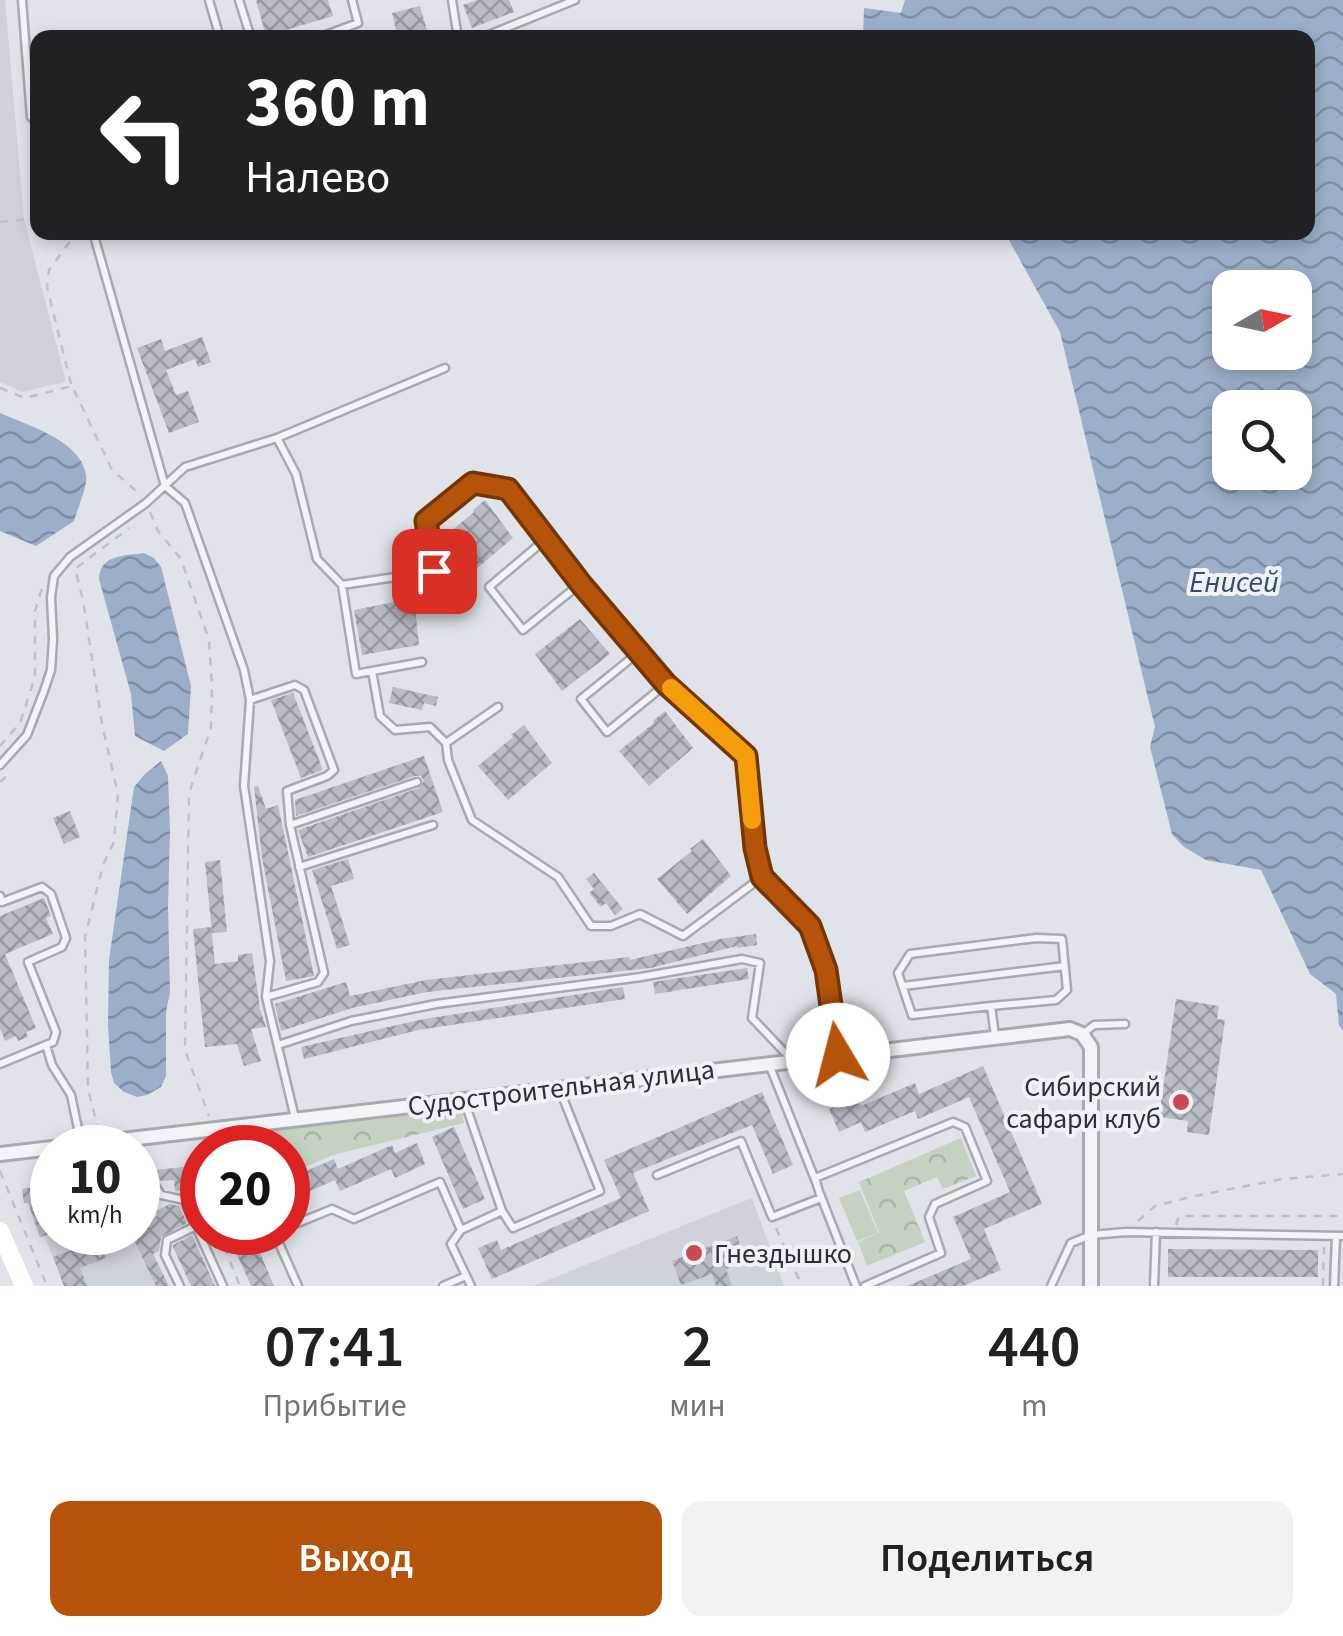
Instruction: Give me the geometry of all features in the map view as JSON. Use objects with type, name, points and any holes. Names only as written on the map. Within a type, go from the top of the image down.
[{"type":"main road","points":[[0,1231],[4,1254],[24,1286]]},
{"type":"street","name":"Судостроительная улица","points":[[160,1138],[792,1060],[1076,1032]]},
{"type":"street","points":[[1076,1032],[1091,1046],[1091,1286]]},
{"type":"street","name":"Судостроительная улица","points":[[0,1154],[30,1151]]},
{"type":"lane","points":[[22,0],[30,80]]},
{"type":"lane","points":[[209,0],[218,30]]},
{"type":"lane","points":[[239,0],[248,30]]},
{"type":"lane","points":[[339,30],[358,23],[352,0]]},
{"type":"lane","points":[[452,0],[457,30]]},
{"type":"lane","points":[[501,30],[575,0]]},
{"type":"lane","points":[[95,240],[165,486],[185,503],[244,670],[250,700],[244,786],[270,960],[266,997],[296,1119]]},
{"type":"lane","points":[[0,765],[27,735],[51,670],[54,576],[70,557],[146,503],[185,467],[277,438],[445,368]]},
{"type":"lane","points":[[277,438],[296,474],[318,558],[342,585],[356,674],[422,662]]},
{"type":"lane","points":[[342,585],[434,571],[426,521],[473,483],[508,489],[581,584],[666,684],[746,756],[755,848],[762,877],[810,926],[826,970],[838,1055]]},
{"type":"lane","points":[[546,538],[489,587],[523,630],[581,584]]},
{"type":"lane","points":[[639,652],[580,699],[607,732],[666,684]]},
{"type":"lane","points":[[372,671],[380,716],[395,730],[430,727],[446,743],[448,760],[472,820],[558,878],[590,926],[611,926],[640,914],[682,936],[762,877]]},
{"type":"lane","points":[[250,700],[295,685],[304,690],[334,770],[287,792],[290,825],[324,973],[318,982],[266,997]]},
{"type":"lane","points":[[446,743],[498,706]]},
{"type":"lane","points":[[290,825],[417,782]]},
{"type":"lane","points":[[300,867],[433,826]]},
{"type":"lane","points":[[0,896],[2,902],[42,886],[51,894],[66,938],[62,946],[28,962],[56,1032],[53,1042],[0,1064]]},
{"type":"lane","points":[[1036,938],[1062,940],[1066,966],[1067,990],[1056,1000],[912,1015],[898,973],[910,954],[1036,938]]},
{"type":"lane","points":[[278,1045],[350,1020],[436,1004],[642,977],[742,958],[760,963],[752,1018],[792,1060]]},
{"type":"lane","points":[[902,986],[1066,966]]},
{"type":"lane","points":[[991,1006],[996,1038]]},
{"type":"lane","points":[[1076,1032],[1094,1026],[1125,1024]]},
{"type":"lane","points":[[46,1045],[52,1065],[70,1095],[77,1125]]},
{"type":"lane","points":[[769,1063],[856,1286]]},
{"type":"lane","points":[[464,1099],[502,1211],[513,1228],[600,1191],[559,1088]]},
{"type":"lane","points":[[815,1178],[953,1122],[965,1127],[988,1181],[935,1204],[930,1216],[941,1253],[865,1286]]},
{"type":"lane","points":[[658,1176],[741,1141],[772,1217],[821,1198]]},
{"type":"lane","points":[[310,1217],[332,1208],[354,1219],[440,1182],[461,1230]]},
{"type":"lane","points":[[471,1286],[452,1244],[461,1230],[502,1211]]},
{"type":"lane","points":[[1051,1286],[1071,1243],[1091,1234],[1126,1232],[1340,1236],[1334,1286]]},
{"type":"lane","points":[[1154,1286],[1156,1232]]},
{"type":"lane","points":[[180,1234],[167,1240],[164,1254],[180,1286]]},
{"type":"lane","points":[[209,1255],[223,1286]]},
{"type":"lane","points":[[284,1255],[298,1286]]},
{"type":"lane","points":[[443,1286],[466,1276]]},
{"type":"path","points":[[0,222],[30,219]]},
{"type":"path","points":[[71,240],[49,270],[47,287],[72,386],[112,470],[142,494],[158,531],[180,559],[210,640],[211,728],[188,793],[185,1050],[212,1124]]},
{"type":"path","points":[[0,388],[25,398],[72,386]]},
{"type":"path","points":[[97,1125],[88,1089],[85,937],[103,865],[114,842],[118,794],[74,569],[135,524]]},
{"type":"path","points":[[0,782],[9,774]]},
{"type":"path","points":[[0,1171],[47,1286]]},
{"type":"path","points":[[1126,1232],[1155,1206],[1282,1179],[1343,1174]]},
{"type":"path","points":[[1180,1216],[1343,1216]]},
{"type":"path","points":[[772,1217],[802,1286]]},
{"type":"path","points":[[1323,1286],[1324,1246]]},
{"type":"path","points":[[227,1255],[240,1286]]},
{"type":"shaded area","points":[[0,0],[5,0],[24,219],[66,382],[22,392],[0,382]]},
{"type":"shaded area","name":"Гнездышко","points":[[752,1198],[784,1286],[533,1286]]},
{"type":"shaded area","points":[[52,1255],[141,1255],[156,1286],[64,1286]]},
{"type":"green space","points":[[460,1103],[464,1123],[333,1155],[310,1165],[310,1125],[290,1125]]},
{"type":"green space","points":[[961,1138],[976,1176],[943,1189],[937,1177],[904,1191],[925,1242],[867,1266],[858,1242],[879,1233],[859,1182]]},
{"type":"green space","points":[[860,1190],[878,1233],[857,1241],[839,1198]]},
{"type":"water","name":"Енисей","points":[[905,0],[1343,0],[1343,1031],[1336,994],[1310,974],[1261,870],[1206,860],[1184,847],[1172,834],[1150,747],[1155,727],[1060,332],[1009,240],[1315,240],[1315,30],[863,30],[864,8],[901,13]]},
{"type":"water","points":[[0,413],[64,444],[75,453],[86,475],[74,521],[36,546],[0,531]]},
{"type":"water","points":[[144,553],[161,567],[191,686],[188,734],[164,751],[135,736],[131,694],[99,579],[100,571],[109,561]]},
{"type":"water","points":[[161,761],[168,776],[170,830],[166,1076],[161,1087],[137,1097],[114,1083],[111,1072],[109,960],[134,787]]},
{"type":"building","points":[[256,0],[328,0],[333,16],[286,30],[264,30]]},
{"type":"building","points":[[477,0],[509,0],[514,12],[472,28],[463,5]]},
{"type":"building","points":[[420,6],[427,30],[396,30],[392,13]]},
{"type":"building","points":[[202,337],[211,362],[198,367],[195,359],[166,370],[176,395],[188,391],[199,422],[169,433],[137,348],[161,339],[165,351]]},
{"type":"building","points":[[485,500],[513,538],[469,575],[439,541]]},
{"type":"building","points":[[414,598],[419,645],[362,655],[354,610]]},
{"type":"building","points":[[580,619],[610,654],[562,691],[535,654]]},
{"type":"building","points":[[393,687],[438,697],[436,706],[424,703],[422,710],[389,703]]},
{"type":"building","points":[[293,693],[323,770],[301,778],[271,700]]},
{"type":"building","points":[[665,711],[693,748],[649,786],[619,751]]},
{"type":"building","points":[[524,725],[552,763],[508,800],[478,766]]},
{"type":"building","points":[[424,756],[443,812],[308,857],[298,830],[419,788],[424,781],[415,776],[296,816],[295,800]]},
{"type":"building","points":[[258,786],[266,809],[278,805],[314,976],[286,981],[262,858],[254,787]]},
{"type":"building","points":[[70,811],[80,837],[64,844],[53,818]]},
{"type":"building","points":[[703,839],[731,876],[687,914],[657,879]]},
{"type":"building","points":[[348,859],[354,879],[331,886],[350,945],[337,949],[312,870]]},
{"type":"building","points":[[220,860],[227,932],[212,933],[205,862]]},
{"type":"building","points":[[594,873],[623,909],[615,915],[606,903],[601,907],[589,893],[594,889],[586,879]]},
{"type":"building","points":[[44,898],[53,934],[5,954],[36,1028],[26,1032],[28,1037],[18,1041],[16,1036],[5,1041],[0,1028],[0,916]]},
{"type":"building","points":[[211,927],[215,964],[238,961],[238,955],[252,953],[266,1027],[251,1029],[261,1061],[244,1066],[237,1044],[205,1047],[193,929]]},
{"type":"building","points":[[756,934],[757,945],[737,946],[651,968],[427,992],[352,1008],[281,1031],[275,1004],[346,982],[350,996],[426,980],[629,957],[630,960]]},
{"type":"building","points":[[747,968],[749,979],[655,994],[653,982]]},
{"type":"building","points":[[623,987],[625,999],[418,1030],[304,1059],[301,1047],[419,1020]]},
{"type":"building","points":[[1176,999],[1219,1006],[1217,1019],[1225,1020],[1209,1135],[1187,1132],[1188,1121],[1159,1117]]},
{"type":"building","points":[[983,1066],[1042,1204],[984,1229],[1001,1270],[963,1286],[907,1286],[971,1259],[953,1217],[1010,1192],[969,1097],[918,1119],[915,1111],[865,1132],[861,1122],[839,1132],[829,1109],[857,1097],[861,1106],[915,1083],[919,1094]]},
{"type":"building","points":[[762,1092],[793,1165],[773,1174],[752,1125],[633,1173],[649,1211],[492,1279],[478,1248],[497,1240],[501,1250],[621,1198],[604,1160]]},
{"type":"building","points":[[454,1127],[485,1199],[463,1209],[432,1137]]},
{"type":"building","points":[[417,1143],[425,1164],[395,1178],[391,1169],[340,1191],[335,1180],[310,1191],[310,1169],[334,1159],[338,1169],[392,1145],[395,1153]]},
{"type":"building","points":[[180,1167],[180,1190],[175,1191],[174,1180],[161,1181],[160,1170]]},
{"type":"building","points":[[30,1188],[30,1209],[24,1203],[22,1189]]},
{"type":"building","points":[[170,1204],[180,1208],[180,1227],[161,1237],[160,1244],[160,1209]]},
{"type":"building","points":[[737,1236],[746,1261],[726,1269],[732,1286],[716,1286],[712,1274],[681,1285],[672,1261]]},
{"type":"building","points":[[180,1241],[180,1255],[201,1255],[215,1286],[191,1286],[173,1245]]},
{"type":"building","points":[[1168,1249],[1318,1250],[1318,1277],[1168,1277]]},
{"type":"building","points":[[141,1255],[154,1255],[169,1286],[156,1286]]},
{"type":"building","points":[[237,1255],[261,1255],[274,1286],[251,1286]]},
{"type":"building","points":[[53,1257],[106,1258],[80,1268],[87,1286],[64,1286]]},
{"type":"slow traffic","points":[[671,688],[746,756],[752,820]]},
{"type":"place","name":"Сибирский сафари клуб","points":[[1181,1102]]},
{"type":"place","name":"Гнездышко","points":[[694,1253]]},
{"type":"route","points":[[434,571],[426,521],[473,483],[508,489],[581,584],[666,684],[746,756],[755,848],[762,877],[810,926],[826,970],[838,1055]]}]
